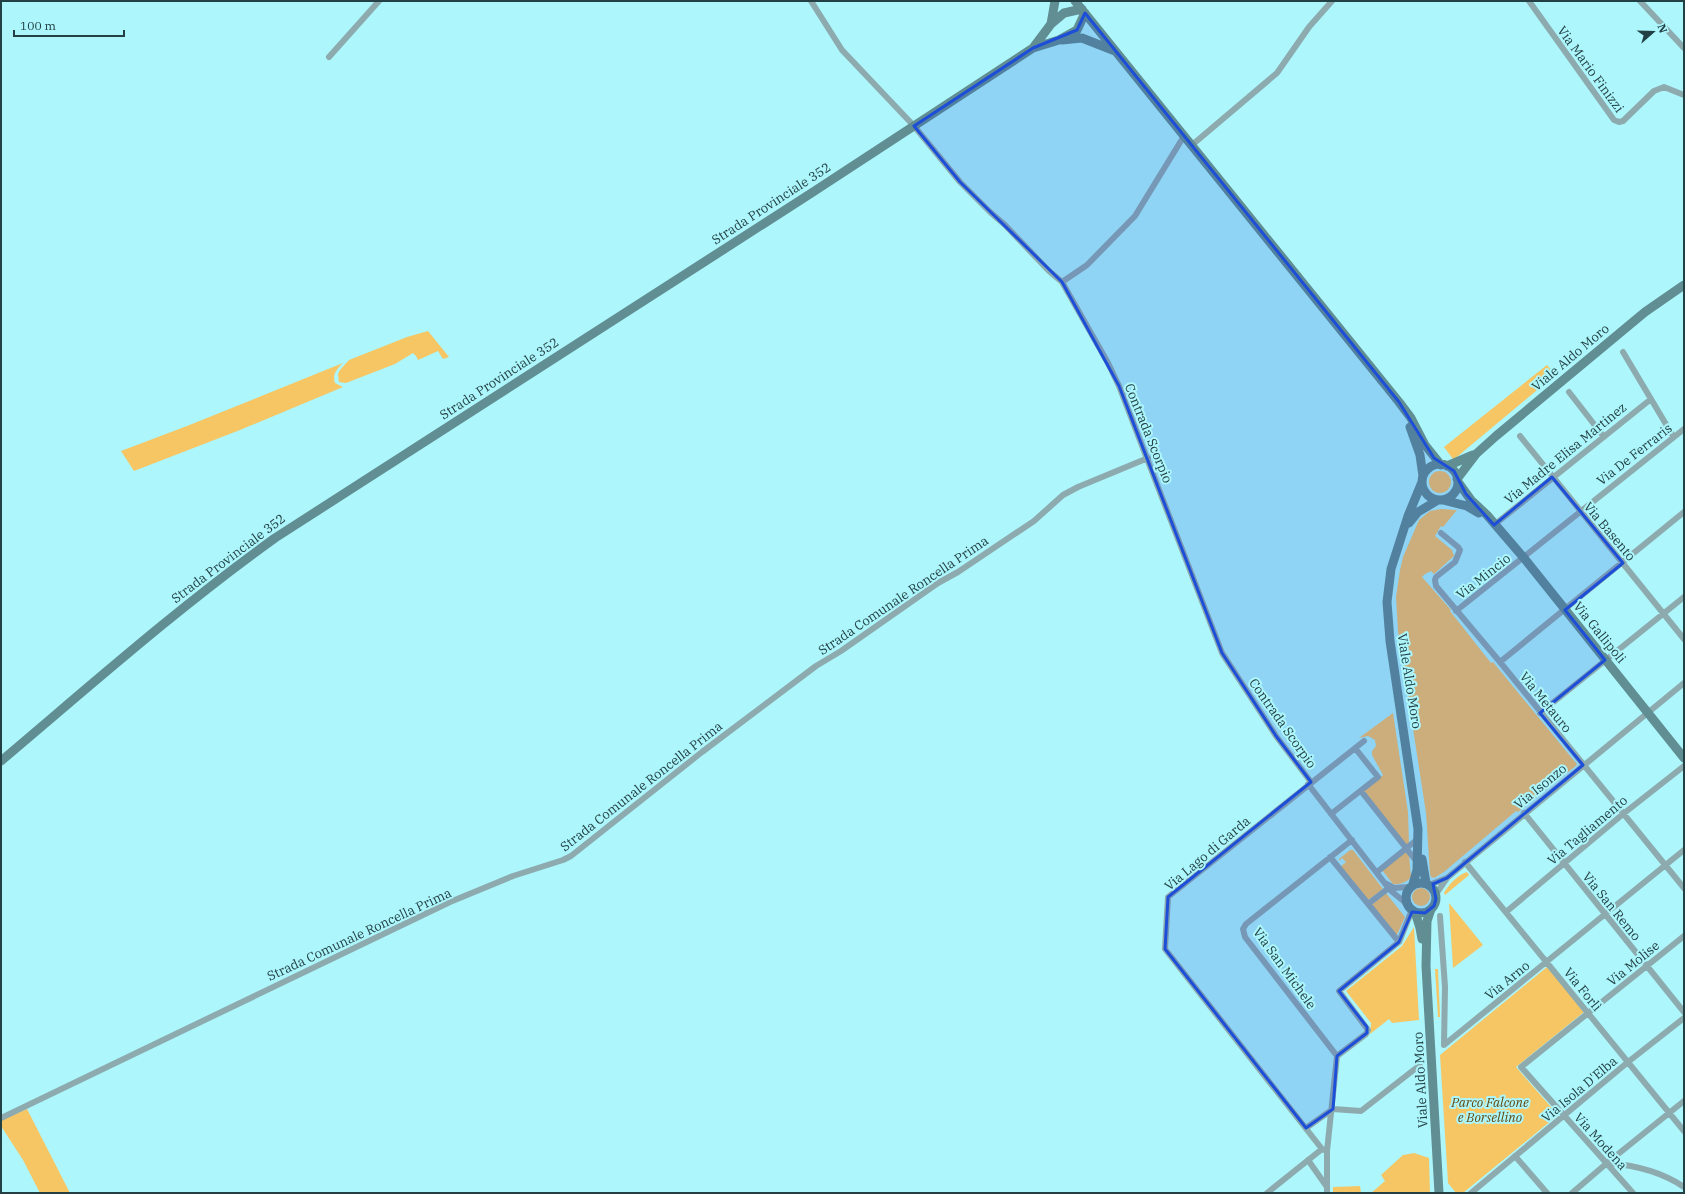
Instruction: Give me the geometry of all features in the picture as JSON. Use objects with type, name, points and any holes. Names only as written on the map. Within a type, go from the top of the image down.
[{"type":"main road","name":"Strada Provinciale 352","points":[[1051,24],[1055,1]]},
{"type":"main road","points":[[1075,1],[1399,402],[1411,418],[1429,451],[1444,465],[1454,471],[1457,481]]},
{"type":"main road","name":"Strada Provinciale 352","points":[[1,761],[224,574],[274,538],[1034,48],[1059,40],[1077,30],[1083,11],[1064,13],[1051,24],[1034,48]]},
{"type":"main road","name":"Strada Provinciale 352","points":[[1059,40],[1082,38],[1116,51]]},
{"type":"main road","name":"Viale Aldo Moro","points":[[1400,538],[1415,514],[1422,508],[1452,495],[1456,489],[1457,481],[1476,454],[1645,312],[1684,285]]},
{"type":"main road","points":[[1399,402],[1420,455],[1425,492],[1433,499],[1441,500]]},
{"type":"main road","name":"Viale Aldo Moro","points":[[1439,1193],[1426,966],[1427,921],[1431,909],[1435,903],[1436,894],[1428,884],[1420,862],[1418,836],[1387,616],[1387,602],[1390,569],[1400,538],[1423,479],[1430,467],[1444,465],[1476,454]]},
{"type":"main road","name":"Via Gallipoli","points":[[1457,481],[1471,500],[1487,515],[1524,558],[1684,758]]},
{"type":"main road","name":"Via Gallipoli","points":[[1441,500],[1471,508],[1494,524]]},
{"type":"main road","name":"Viale Aldo Moro","points":[[1420,862],[1406,895],[1420,928],[1426,966]]},
{"type":"main road","points":[[1411,886],[1417,882],[1428,884]]},
{"type":"main road","points":[[1411,909],[1425,912],[1431,909]]},
{"type":"street","points":[[329,57],[379,1]]},
{"type":"street","name":"Contrada Scorpio","points":[[811,1],[842,50],[914,126],[960,182],[1005,225],[1049,271],[1062,282],[1108,363],[1119,386],[1222,653],[1276,736],[1331,814],[1388,886],[1411,909]]},
{"type":"street","points":[[1192,145],[1277,73],[1309,27],[1332,1]]},
{"type":"street","name":"Via Mario Finizzi","points":[[1529,1],[1616,122],[1623,121],[1654,91],[1664,87],[1684,95]]},
{"type":"street","points":[[1640,1],[1684,48]]},
{"type":"street","points":[[1062,282],[1087,265],[1135,216],[1184,136]]},
{"type":"street","points":[[1623,352],[1673,436]]},
{"type":"street","points":[[1569,392],[1604,437]]},
{"type":"street","name":"Via Madre Elisa Martinez","points":[[1494,524],[1651,399]]},
{"type":"street","name":"Via De Ferraris","points":[[1524,558],[1673,436],[1684,429]]},
{"type":"street","name":"Via Basento","points":[[1520,436],[1684,639]]},
{"type":"street","name":"Strada Comunale Roncella Prima","points":[[1,1118],[450,902],[514,876],[567,858],[702,752],[816,666],[841,651],[938,583],[958,572],[1034,522],[1063,495],[1078,487],[1148,458]]},
{"type":"street","points":[[1500,662],[1684,512]]},
{"type":"street","name":"Via Metauro","points":[[1441,533],[1460,550],[1454,562],[1436,577],[1435,584],[1684,888]]},
{"type":"street","name":"Via Mincio","points":[[1456,611],[1524,558]]},
{"type":"street","points":[[1540,713],[1684,597]]},
{"type":"street","name":"Via Isonzo","points":[[1447,878],[1524,813],[1684,683]]},
{"type":"street","name":"Via Lago di Garda","points":[[1324,1150],[1165,949],[1168,897],[1364,741]]},
{"type":"street","points":[[1331,814],[1378,777],[1355,748]]},
{"type":"street","name":"Via Tagliamento","points":[[1506,912],[1623,814],[1684,766]]},
{"type":"street","points":[[1361,791],[1406,848],[1420,862]]},
{"type":"street","name":"Via San Remo","points":[[1524,813],[1684,1012]]},
{"type":"street","points":[[1377,872],[1418,836]]},
{"type":"street","name":"Via San Michele","points":[[1336,1056],[1245,937],[1243,929],[1246,924],[1352,840]]},
{"type":"street","name":"Via Arno","points":[[1440,916],[1445,987],[1444,1045],[1684,850]]},
{"type":"street","points":[[1330,857],[1399,942]]},
{"type":"street","name":"Via Forlì","points":[[1465,862],[1684,1131]]},
{"type":"street","points":[[1428,884],[1447,878]]},
{"type":"street","points":[[1436,894],[1447,878]]},
{"type":"street","points":[[1368,904],[1388,886],[1394,888],[1411,886]]},
{"type":"street","points":[[1327,1190],[1324,1150],[1333,1109],[1336,1056],[1366,1034],[1368,1030],[1339,991],[1399,942],[1411,909]]},
{"type":"street","name":"Via Molise","points":[[1521,1067],[1684,936]]},
{"type":"street","name":"Via Isola D'Elba","points":[[1470,1193],[1628,1062],[1684,1018]]},
{"type":"street","points":[[1306,1128],[1333,1109],[1361,1111],[1420,1064]]},
{"type":"street","name":"Via Modena","points":[[1521,1067],[1633,1193]]},
{"type":"street","points":[[1572,1193],[1684,1101]]},
{"type":"street","points":[[1267,1193],[1308,1160],[1324,1150]]},
{"type":"street","points":[[1515,1156],[1547,1193]]},
{"type":"street","points":[[1308,1160],[1327,1190]]},
{"type":"street","points":[[1607,1163],[1626,1165],[1646,1170],[1678,1183],[1684,1187]]},
{"type":"highlighted area","points":[[1085,13],[1399,402],[1434,458],[1454,471],[1466,494],[1494,525],[1552,477],[1623,563],[1565,610],[1605,660],[1540,713],[1583,765],[1447,878],[1433,884],[1436,899],[1434,906],[1425,913],[1412,912],[1399,942],[1339,991],[1367,1027],[1367,1033],[1337,1056],[1333,1109],[1306,1128],[1165,949],[1168,897],[1311,782],[1276,736],[1222,653],[1119,386],[1062,282],[960,182],[914,126],[1033,48],[1077,30]]},
{"type":"green space","points":[[428,331],[449,357],[443,359],[438,351],[418,360],[413,353],[395,364],[346,383],[339,382],[338,374],[349,360],[407,337]]},
{"type":"green space","points":[[343,363],[337,370],[334,380],[335,383],[343,387],[240,430],[134,471],[121,451],[187,426]]},
{"type":"green space","points":[[1547,365],[1555,375],[1453,459],[1444,447]]},
{"type":"green space","points":[[1440,471],[1448,474],[1451,482],[1448,490],[1440,493],[1432,490],[1429,482],[1432,474]]},
{"type":"green space","points":[[1441,509],[1457,510],[1443,527],[1441,526],[1435,536],[1452,550],[1454,556],[1434,574],[1431,571],[1422,577],[1451,610],[1450,611],[1491,663],[1493,662],[1577,765],[1518,812],[1516,811],[1444,872],[1434,878],[1431,877],[1430,874],[1426,813],[1398,631],[1396,597],[1403,557],[1419,520],[1430,511]]},
{"type":"green space","points":[[1393,713],[1408,812],[1409,844],[1406,846],[1363,791],[1383,775],[1372,755],[1372,751],[1376,746],[1375,740],[1368,736],[1359,738]]},
{"type":"green space","points":[[1350,850],[1353,850],[1383,889],[1367,901],[1340,867],[1346,862],[1342,858],[1339,861],[1339,859]]},
{"type":"green space","points":[[1406,850],[1409,855],[1411,877],[1403,883],[1393,884],[1382,870]]},
{"type":"green space","points":[[1467,872],[1469,875],[1445,895],[1444,893],[1451,883],[1457,877]]},
{"type":"green space","points":[[1421,888],[1425,889],[1429,893],[1429,901],[1425,905],[1421,906],[1417,905],[1413,901],[1412,897],[1413,893],[1417,889]]},
{"type":"green space","points":[[1386,893],[1405,917],[1396,937],[1371,905]]},
{"type":"green space","points":[[1449,903],[1483,945],[1453,968]]},
{"type":"green space","points":[[1414,927],[1419,1020],[1392,1023],[1389,1019],[1370,1034],[1371,1023],[1346,991],[1402,946]]},
{"type":"green space","name":"Parco Falcone e Borsellino","points":[[1547,967],[1584,1012],[1516,1067],[1558,1115],[1463,1193],[1456,1193],[1448,1183],[1440,1055]]},
{"type":"green space","points":[[1435,969],[1438,969],[1440,1017],[1438,1017]]},
{"type":"green space","points":[[27,1109],[70,1193],[40,1193],[23,1160],[1,1126],[1,1120]]},
{"type":"green space","points":[[1414,1153],[1429,1158],[1430,1193],[1371,1193],[1385,1181],[1381,1175],[1403,1155]]},
{"type":"green space","points":[[1360,1186],[1361,1193],[1333,1193],[1333,1187]]}]
